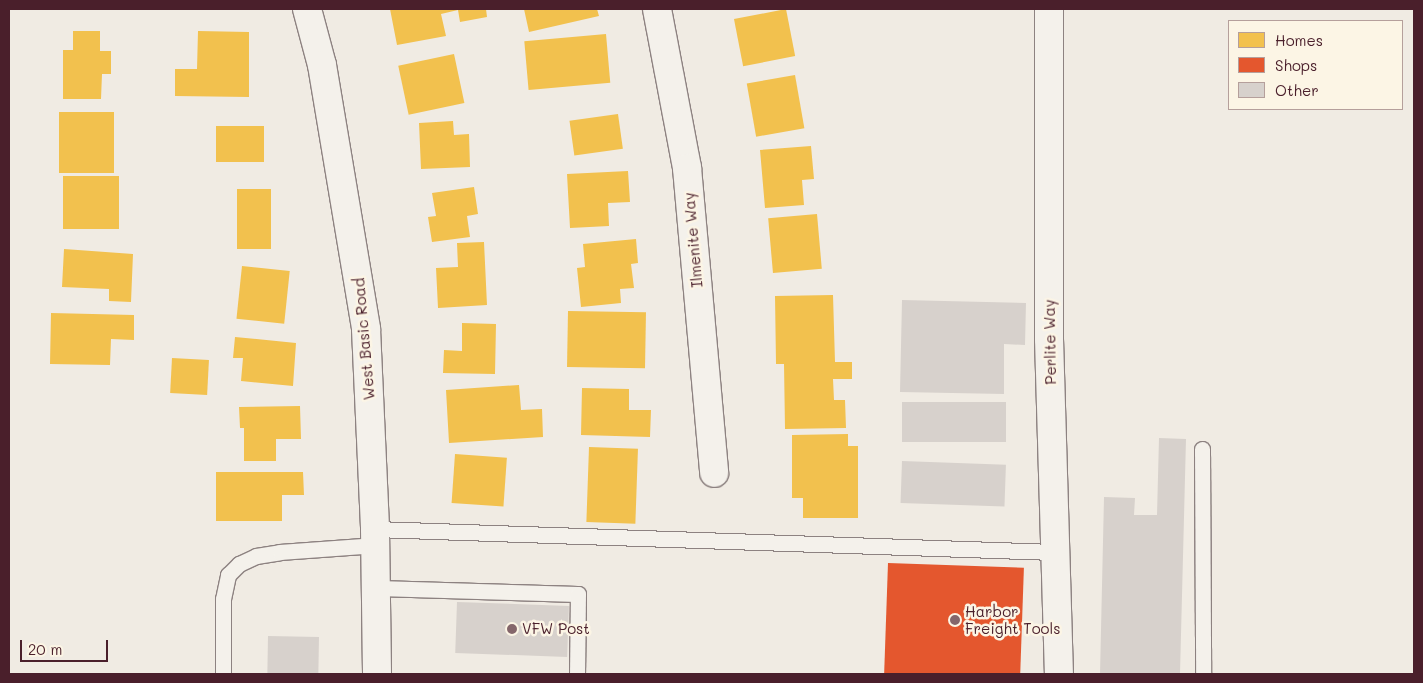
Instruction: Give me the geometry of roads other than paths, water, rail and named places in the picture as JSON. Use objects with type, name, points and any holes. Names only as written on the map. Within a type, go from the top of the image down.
[{"type":"street","name":"West Basic Road","points":[[307,9],[323,75],[366,330],[376,537],[376,674]]},
{"type":"street","name":"Ilmenite Way","points":[[657,9],[687,168],[714,473]]},
{"type":"street","name":"Perlite Way","points":[[1049,9],[1049,339],[1059,674]]},
{"type":"lane","points":[[1202,448],[1203,674]]},
{"type":"lane","points":[[223,674],[223,599],[228,576],[238,564],[256,556],[376,537],[1055,552]]},
{"type":"lane","points":[[377,588],[578,594],[577,674]]},
{"type":"place","name":"Harbor Freight Tools","points":[[955,620]]},
{"type":"place","name":"VFW Post","points":[[512,629]]}]
